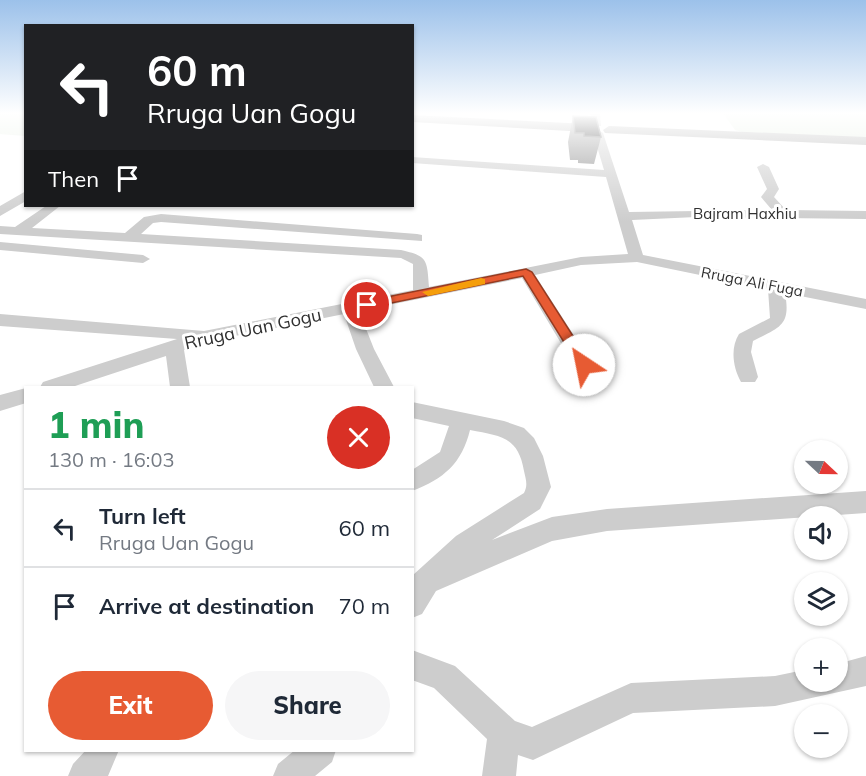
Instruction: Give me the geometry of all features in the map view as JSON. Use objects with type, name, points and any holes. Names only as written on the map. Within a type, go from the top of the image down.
[{"type":"street","points":[[604,149],[637,258]]},
{"type":"street","points":[[414,160],[612,174]]},
{"type":"street","points":[[763,167],[774,189],[767,197],[782,214]]},
{"type":"street","points":[[0,212],[24,196]]},
{"type":"street","points":[[18,231],[53,207]]},
{"type":"street","name":"Bajram Haxhiu","points":[[625,216],[866,215]]},
{"type":"street","points":[[128,238],[149,220],[161,218],[417,238]]},
{"type":"street","points":[[250,245],[265,225]]},
{"type":"street","points":[[0,230],[414,257],[420,263],[420,294]]},
{"type":"street","points":[[0,246],[143,259]]},
{"type":"street","name":"Rruga Uan Gogu","points":[[53,386],[207,336],[581,261],[637,258]]},
{"type":"street","name":"Rruga Ali Fuga","points":[[637,258],[866,304]]},
{"type":"street","points":[[526,272],[584,365]]},
{"type":"street","points":[[748,377],[742,352],[745,338],[778,321],[781,315],[776,287]]},
{"type":"street","points":[[350,308],[365,349],[384,386]]},
{"type":"street","points":[[0,320],[207,336]]},
{"type":"street","points":[[174,346],[180,386]]},
{"type":"street","points":[[0,403],[24,396]]},
{"type":"street","points":[[414,410],[507,430],[522,437],[532,455],[539,487],[532,501],[455,553],[417,594]]},
{"type":"street","points":[[414,480],[445,462],[454,453],[461,421]]},
{"type":"street","points":[[417,594],[528,537],[552,529],[607,520],[866,502]]},
{"type":"street","points":[[414,666],[444,677],[504,733],[533,744],[631,698],[775,691],[794,687]]},
{"type":"street","points":[[848,676],[866,671]]},
{"type":"street","points":[[499,776],[504,733]]},
{"type":"street","points":[[85,776],[98,762],[102,752]]},
{"type":"street","points":[[290,776],[318,752]]},
{"type":"slow traffic","points":[[428,292],[481,281]]},
{"type":"route","points":[[367,305],[526,272],[584,365]]}]
